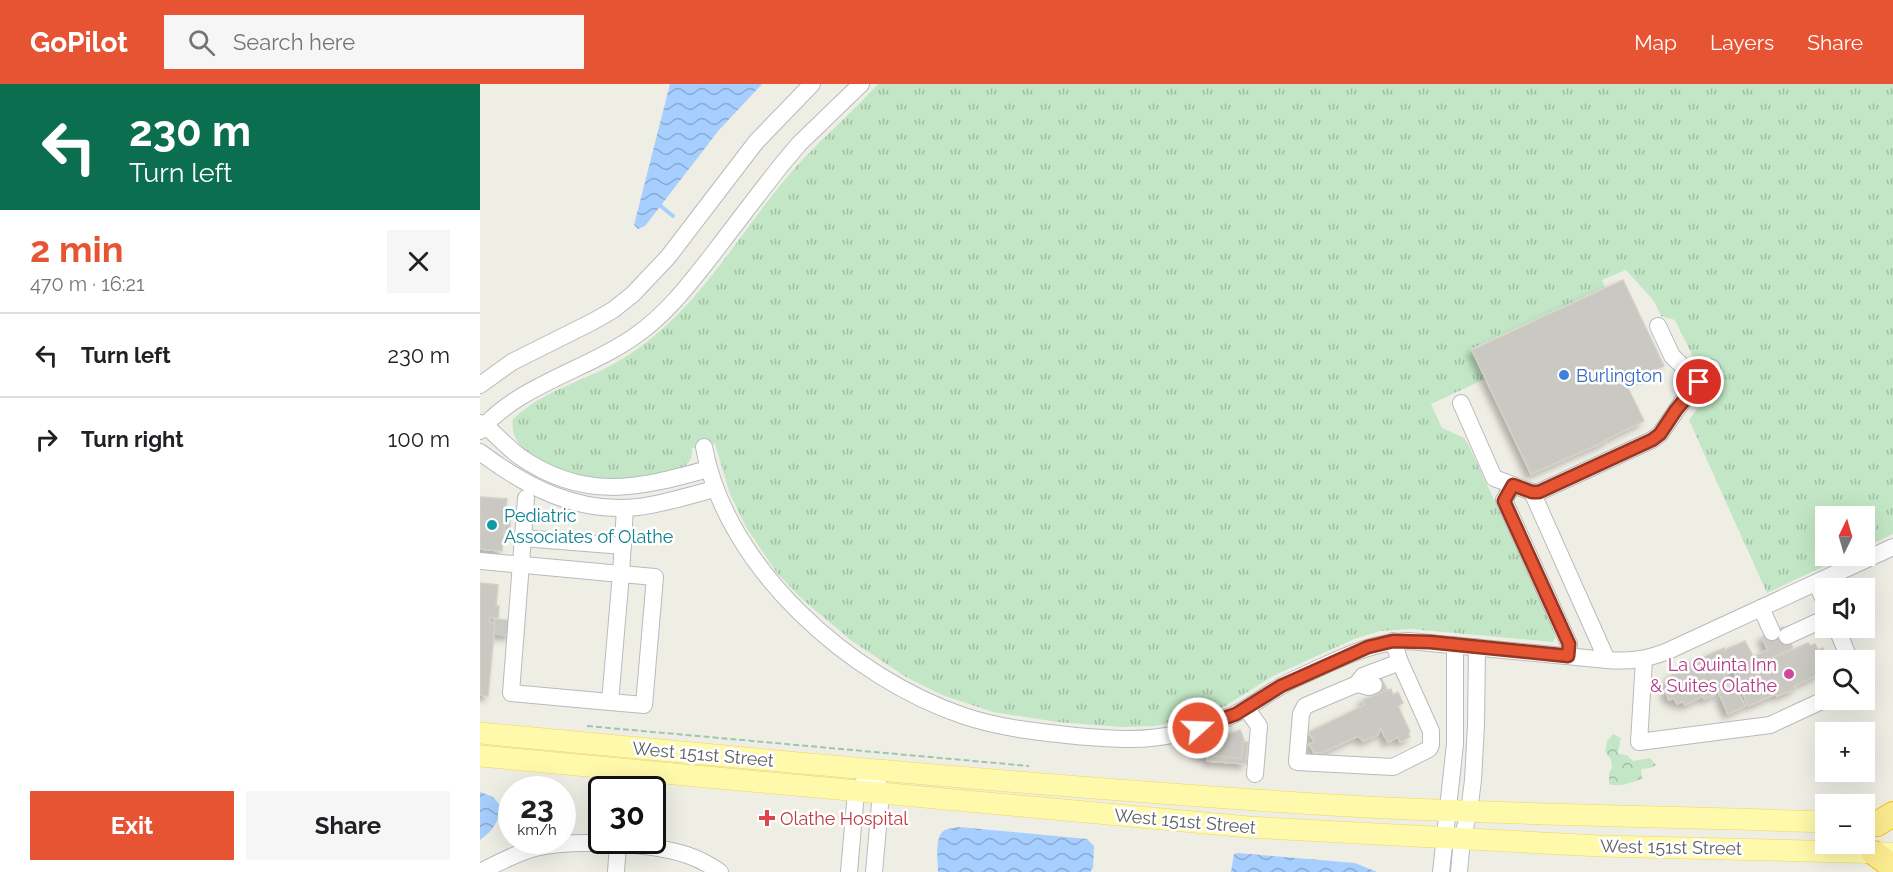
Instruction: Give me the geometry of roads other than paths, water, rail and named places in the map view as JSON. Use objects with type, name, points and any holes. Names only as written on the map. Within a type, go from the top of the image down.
[{"type":"main road","name":"West 151st Street","points":[[480,734],[874,770],[1332,805],[1469,812],[1815,822]]},
{"type":"main road","name":"West 151st Street","points":[[480,756],[1225,825],[1600,846],[1887,858]]},
{"type":"street","points":[[480,385],[512,362],[613,310],[652,276],[756,142],[812,84]]},
{"type":"street","points":[[708,469],[646,485],[605,487],[581,484],[565,480],[530,463],[482,426],[549,381],[584,366],[635,337],[661,316],[799,144],[861,84]]},
{"type":"street","points":[[1658,326],[1672,356],[1699,382]]},
{"type":"street","points":[[1461,403],[1494,478],[1532,492],[1539,492],[1652,440],[1660,434],[1676,410],[1712,368]]},
{"type":"street","points":[[704,447],[708,469],[729,520],[757,566],[804,617],[870,670],[903,690],[942,708],[985,722],[1028,731],[1096,738],[1162,737],[1198,728],[1236,714],[1294,680],[1354,652],[1393,641],[1623,662],[1644,660],[1815,583]]},
{"type":"street","points":[[480,452],[524,483],[544,493],[581,504],[625,508],[660,503],[715,489]]},
{"type":"street","points":[[1513,485],[1504,501],[1569,644],[1568,656]]},
{"type":"street","points":[[1532,492],[1607,660]]},
{"type":"street","points":[[480,561],[521,565],[621,574],[655,578],[644,705],[511,693],[514,649],[518,606],[521,565],[523,538],[526,498]]},
{"type":"street","points":[[610,702],[625,508]]},
{"type":"street","points":[[523,538],[622,546]]},
{"type":"street","points":[[1827,578],[1893,547]]},
{"type":"street","points":[[514,649],[505,639],[504,627],[508,613],[518,606]]},
{"type":"street","points":[[1761,608],[1779,634],[1815,622]]},
{"type":"street","points":[[1393,641],[1397,664],[1429,724],[1431,739],[1429,749],[1393,767],[1297,762],[1301,714],[1305,706],[1357,684],[1363,676],[1397,664]]},
{"type":"street","points":[[1455,645],[1455,744],[1448,811],[1459,872]]},
{"type":"street","points":[[1441,872],[1453,838],[1469,812],[1476,725],[1476,647]]},
{"type":"street","points":[[1644,660],[1639,742],[1770,725],[1815,704]]},
{"type":"street","points":[[1357,684],[1366,687],[1391,678],[1397,664]]},
{"type":"street","points":[[1294,680],[1305,706]]},
{"type":"street","points":[[1246,708],[1259,726],[1255,774]]},
{"type":"street","points":[[849,872],[856,792],[874,770]]},
{"type":"street","points":[[874,770],[881,794],[874,872]]},
{"type":"street","points":[[480,872],[500,868],[523,852],[550,845],[588,843]]},
{"type":"street","points":[[666,850],[700,860],[720,872]]},
{"type":"street","points":[[616,872],[617,854]]},
{"type":"water","points":[[670,84],[762,84],[719,130],[645,226],[638,229],[634,225]]},
{"type":"water","points":[[480,792],[493,797],[498,803],[498,818],[495,826],[480,840]]},
{"type":"water","points":[[959,827],[1087,839],[1094,846],[1093,868],[1090,872],[938,872],[939,837],[945,830]]},
{"type":"water","points":[[1234,854],[1355,863],[1377,872],[1231,872]]},
{"type":"waterway","points":[[657,203],[673,216]]},
{"type":"tunnel","points":[[504,635],[505,620]]},
{"type":"place","name":"Burlington","points":[[1564,375]]},
{"type":"place","name":"Pediatric Associates of Olathe","points":[[492,525]]},
{"type":"place","name":"La Quinta Inn & Suites Olathe","points":[[1789,674]]},
{"type":"place","name":"Olathe Hospital","points":[[767,818]]}]
